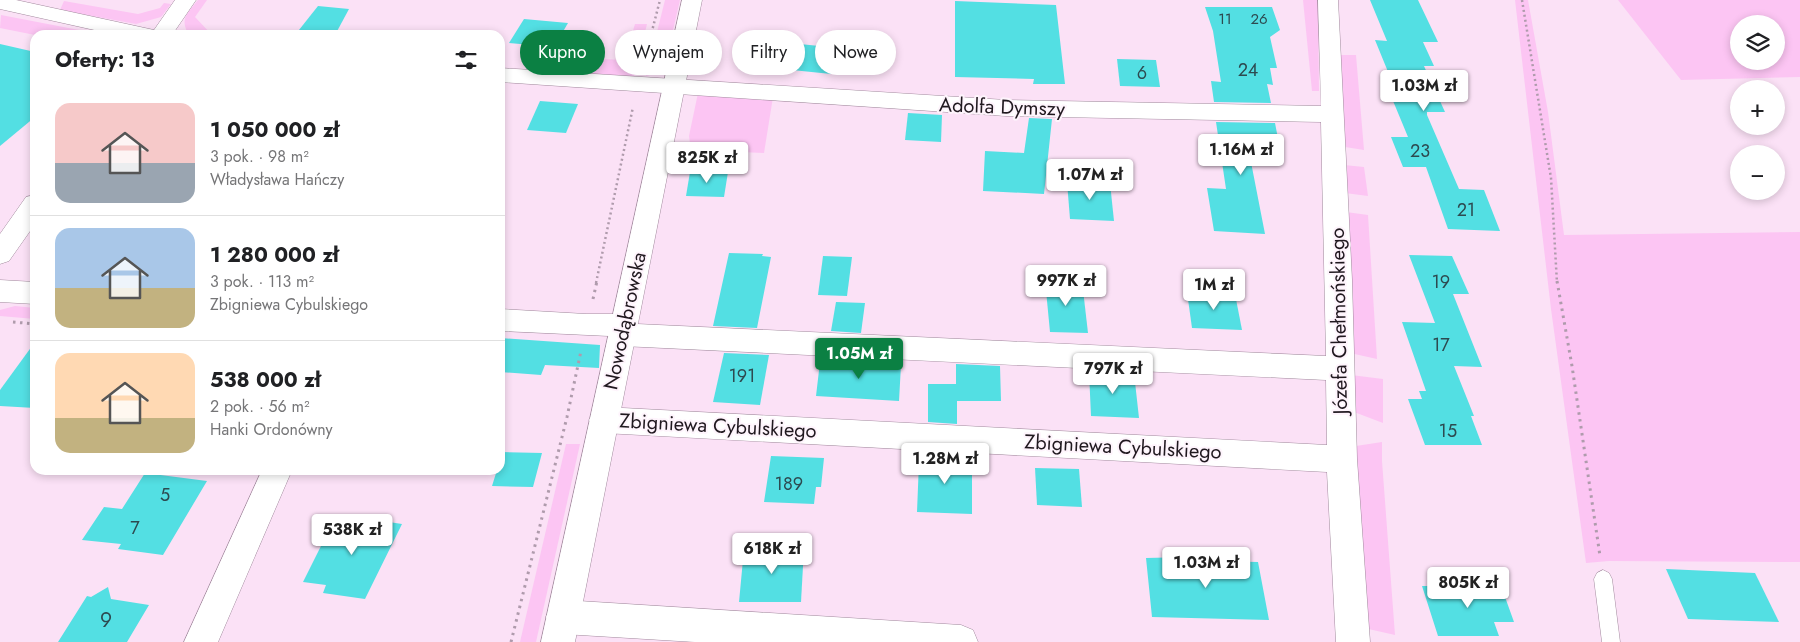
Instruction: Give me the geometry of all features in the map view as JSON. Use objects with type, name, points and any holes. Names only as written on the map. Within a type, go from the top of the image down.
[{"type":"street","points":[[165,30],[186,0]]},
{"type":"street","name":"Nowodąbrowska","points":[[560,630],[692,0]]},
{"type":"street","name":"Józefa Chełmońskiego","points":[[1328,0],[1339,280],[1342,459],[1353,642]]},
{"type":"street","points":[[0,3],[125,30]]},
{"type":"street","name":"Adolfa Dymszy","points":[[505,75],[1006,108],[1332,114]]},
{"type":"street","points":[[0,254],[30,211]]},
{"type":"street","points":[[0,291],[30,293]]},
{"type":"street","points":[[505,320],[623,330],[1340,369]]},
{"type":"street","name":"Zbigniewa Cybulskiego","points":[[604,420],[1342,459]]},
{"type":"street","points":[[201,642],[275,475]]},
{"type":"street","points":[[560,630],[961,642]]},
{"type":"lane","points":[[1603,579],[1611,642]]},
{"type":"path","points":[[1522,0],[1551,178],[1556,275],[1572,366],[1603,579]]},
{"type":"path","points":[[9,322],[30,324]]},
{"type":"shaded area","points":[[198,0],[207,0],[195,17],[207,30],[186,30],[185,20],[188,12]]},
{"type":"shaded area","points":[[665,0],[680,0],[673,30],[658,30]]},
{"type":"shaded area","points":[[1303,0],[1317,0],[1318,5],[1319,91],[1312,91]]},
{"type":"shaded area","points":[[1515,0],[1528,0],[1548,112],[1564,235],[1800,232],[1800,562],[1609,561],[1586,563],[1551,309]]},
{"type":"shaded area","points":[[1618,0],[1800,0],[1800,77],[1681,80]]},
{"type":"shaded area","points":[[64,1],[138,14],[160,8],[164,3],[171,4],[161,17],[136,24],[60,10]]},
{"type":"shaded area","points":[[1,15],[79,30],[30,30],[30,34],[0,28]]},
{"type":"shaded area","points":[[635,24],[647,24],[646,30],[633,30]]},
{"type":"shaded area","points":[[1339,55],[1356,55],[1364,150],[1345,147]]},
{"type":"shaded area","points":[[605,59],[615,60],[615,75],[634,75],[634,77],[596,75],[605,75]]},
{"type":"shaded area","points":[[698,93],[773,97],[764,153],[691,150],[689,136]]},
{"type":"shaded area","points":[[1344,165],[1364,167],[1368,196],[1345,193]]},
{"type":"shaded area","points":[[1346,212],[1368,215],[1377,359],[1350,353]]},
{"type":"shaded area","points":[[15,306],[30,308],[30,319],[0,316],[0,310]]},
{"type":"shaded area","points":[[1351,375],[1383,379],[1383,423],[1354,412]]},
{"type":"shaded area","points":[[1382,442],[1395,635],[1364,628],[1356,446]]},
{"type":"shaded area","points":[[566,444],[580,444],[536,642],[520,642]]},
{"type":"building","points":[[1370,0],[1418,0],[1438,42],[1423,42],[1434,66],[1424,66],[1445,112],[1427,112],[1427,115],[1459,189],[1484,190],[1500,231],[1448,229],[1426,167],[1403,167],[1391,137],[1408,137],[1386,84],[1393,84],[1375,40],[1387,41]]},
{"type":"building","points":[[955,1],[1056,5],[1065,84],[1033,84],[1034,79],[955,77]]},
{"type":"building","points":[[318,6],[349,9],[338,30],[299,30]]},
{"type":"building","points":[[1205,7],[1272,7],[1280,30],[1270,37],[1277,68],[1270,68],[1273,85],[1267,84],[1271,103],[1214,102],[1211,81],[1221,82],[1213,31]]},
{"type":"building","points":[[524,19],[568,23],[564,30],[520,30],[520,44],[509,43]]},
{"type":"building","points":[[0,44],[30,51],[30,121],[0,146]]},
{"type":"building","points":[[805,45],[815,46],[815,72],[805,71]]},
{"type":"building","points":[[1117,59],[1156,60],[1160,87],[1120,86]]},
{"type":"building","points":[[540,101],[578,104],[566,133],[527,130]]},
{"type":"building","points":[[908,113],[942,115],[941,142],[905,140]]},
{"type":"building","points":[[1029,118],[1052,119],[1044,194],[983,191],[985,151],[1024,153]]},
{"type":"building","points":[[1216,122],[1275,123],[1282,159],[1250,157],[1265,234],[1214,231],[1207,188],[1226,189]]},
{"type":"building","points":[[690,172],[728,172],[724,197],[686,196]]},
{"type":"building","points":[[1067,182],[1110,183],[1114,221],[1070,219]]},
{"type":"building","points":[[729,253],[763,254],[762,256],[771,257],[757,328],[713,326]]},
{"type":"building","points":[[1409,255],[1452,256],[1469,294],[1453,294],[1482,367],[1454,366],[1474,416],[1471,416],[1482,445],[1425,445],[1408,399],[1422,399],[1419,391],[1426,391],[1402,322],[1435,323]]},
{"type":"building","points":[[823,256],[852,257],[847,296],[818,295]]},
{"type":"building","points":[[1045,280],[1082,281],[1088,333],[1050,332]]},
{"type":"building","points":[[1187,292],[1235,294],[1242,330],[1192,328]]},
{"type":"building","points":[[836,302],[865,303],[861,333],[831,331]]},
{"type":"building","points":[[505,338],[600,345],[599,368],[545,365],[541,375],[505,372]]},
{"type":"building","points":[[30,349],[30,408],[0,406],[0,390]]},
{"type":"building","points":[[724,353],[769,355],[760,405],[713,402]]},
{"type":"building","points":[[827,358],[858,359],[858,363],[901,365],[899,401],[816,396],[820,362],[827,362]]},
{"type":"building","points":[[956,364],[1000,366],[1001,401],[957,401],[957,424],[928,422],[928,384],[956,384]]},
{"type":"building","points":[[1089,372],[1132,374],[1133,381],[1135,382],[1139,418],[1091,416]]},
{"type":"building","points":[[505,452],[542,453],[533,487],[492,486],[495,475],[505,475]]},
{"type":"building","points":[[928,452],[958,454],[958,464],[972,465],[972,514],[917,512],[919,462],[928,462]]},
{"type":"building","points":[[771,456],[824,458],[821,487],[816,487],[814,504],[764,502]]},
{"type":"building","points":[[1035,468],[1079,469],[1082,507],[1037,505]]},
{"type":"building","points":[[144,475],[160,475],[207,481],[163,555],[118,549],[121,544],[82,540],[104,507],[122,509]]},
{"type":"building","points":[[337,514],[402,524],[365,599],[323,593],[326,585],[303,582]]},
{"type":"building","points":[[804,548],[801,602],[739,602],[744,549]]},
{"type":"building","points":[[1203,553],[1213,561],[1258,562],[1269,620],[1152,617],[1146,558],[1187,557]]},
{"type":"building","points":[[1666,569],[1755,573],[1779,622],[1688,619]]},
{"type":"building","points":[[1447,583],[1500,583],[1514,622],[1494,622],[1499,636],[1438,636],[1422,586],[1448,586]]},
{"type":"building","points":[[108,587],[111,599],[149,605],[127,642],[58,642],[87,596],[91,597]]}]
